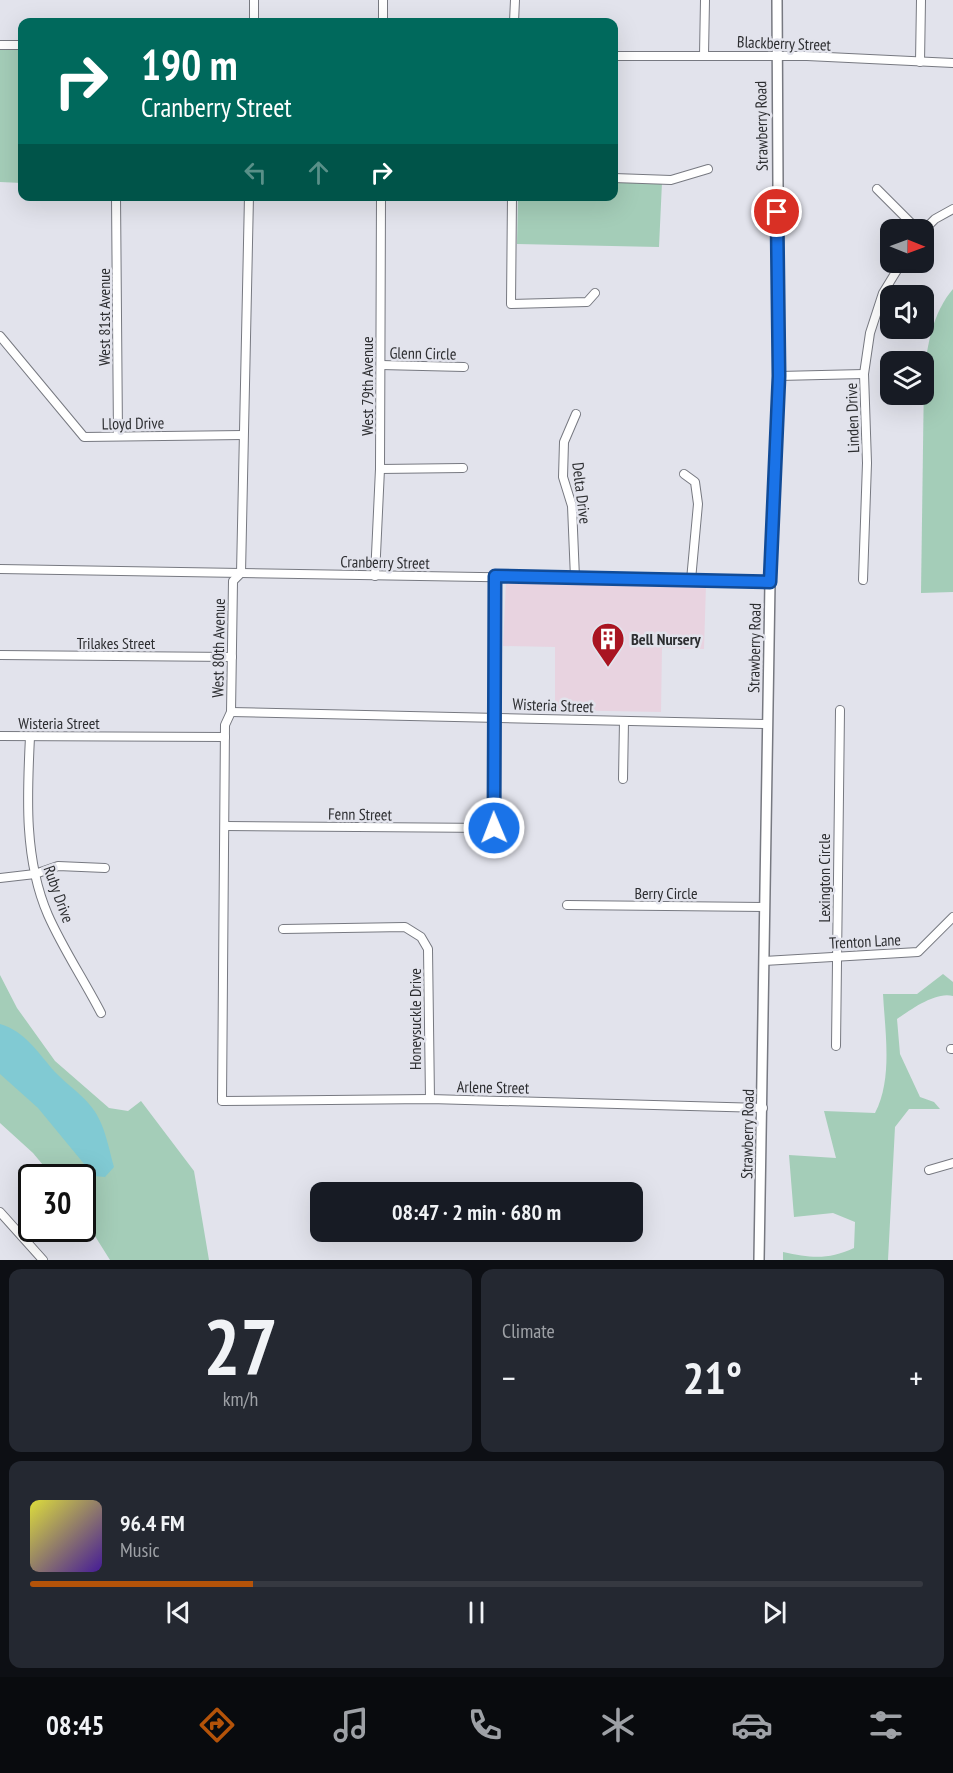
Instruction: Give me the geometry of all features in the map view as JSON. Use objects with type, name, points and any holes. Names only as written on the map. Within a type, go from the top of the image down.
[{"type":"street","points":[[254,0],[254,18]]},
{"type":"street","points":[[383,0],[383,18]]},
{"type":"street","points":[[514,18],[515,0]]},
{"type":"street","points":[[704,55],[705,0]]},
{"type":"street","name":"Strawberry Road","points":[[759,1260],[770,582],[779,376],[777,0]]},
{"type":"street","points":[[920,62],[921,0]]},
{"type":"street","points":[[0,45],[18,45]]},
{"type":"street","name":"Blackberry Street","points":[[618,56],[776,55],[953,63]]},
{"type":"street","points":[[618,178],[671,180],[708,170]]},
{"type":"street","points":[[877,189],[907,219]]},
{"type":"street","name":"West 81st Avenue","points":[[116,201],[118,436]]},
{"type":"street","name":"West 80th Avenue","points":[[222,1101],[225,725],[231,712],[232,581],[240,573],[249,201]]},
{"type":"street","name":"West 79th Avenue","points":[[375,576],[380,469],[381,201]]},
{"type":"street","points":[[512,201],[510,304],[587,302],[595,293]]},
{"type":"street","points":[[934,220],[953,209]]},
{"type":"street","name":"Linden Drive","points":[[863,580],[867,463],[864,374],[870,333],[883,293],[895,273]]},
{"type":"street","name":"Lloyd Drive","points":[[0,336],[84,437],[243,435]]},
{"type":"street","name":"Glenn Circle","points":[[381,365],[464,367]]},
{"type":"street","points":[[779,376],[864,374]]},
{"type":"street","name":"Delta Drive","points":[[575,578],[572,506],[563,477],[564,442],[576,414]]},
{"type":"street","points":[[380,469],[462,468]]},
{"type":"street","points":[[684,474],[695,482],[698,504],[691,580]]},
{"type":"street","name":"Cranberry Street","points":[[0,569],[770,582]]},
{"type":"street","points":[[493,716],[495,576]]},
{"type":"street","name":"Trilakes Street","points":[[0,656],[232,657]]},
{"type":"street","name":"Lexington Circle","points":[[836,1046],[840,710]]},
{"type":"street","name":"Wisteria Street","points":[[231,712],[493,716],[767,724]]},
{"type":"street","name":"Fenn Street","points":[[225,826],[494,828],[493,716]]},
{"type":"street","points":[[623,779],[624,721]]},
{"type":"street","name":"Wisteria Street","points":[[0,736],[225,737]]},
{"type":"street","name":"Ruby Drive","points":[[30,737],[27,808],[35,874],[48,915],[101,1013]]},
{"type":"street","points":[[0,878],[35,874],[58,866],[105,868]]},
{"type":"street","name":"Berry Circle","points":[[567,905],[765,907]]},
{"type":"street","name":"Trenton Lane","points":[[764,961],[918,951],[951,923]]},
{"type":"street","name":"Honeysuckle Drive","points":[[283,929],[405,927],[421,937],[429,949],[429,1099]]},
{"type":"street","name":"Arlene Street","points":[[222,1101],[429,1099],[763,1108]]},
{"type":"street","points":[[929,1170],[953,1163]]},
{"type":"street","points":[[0,1212],[43,1260]]},
{"type":"shaded area","name":"Bell Nursery","points":[[506,582],[706,585],[704,649],[662,648],[661,712],[555,710],[555,647],[503,646]]},
{"type":"green space","points":[[0,48],[18,49],[18,183],[0,182]]},
{"type":"green space","points":[[618,181],[662,182],[659,247],[517,244],[518,201],[618,201]]},
{"type":"green space","points":[[953,289],[953,592],[921,593],[924,405],[934,405],[934,351],[927,351],[930,339],[934,339],[934,324]]},
{"type":"green space","points":[[943,974],[953,982],[953,996],[946,995],[931,999],[897,1019],[900,1054],[920,1097],[934,1102],[940,1109],[909,1109],[895,1127],[888,1260],[783,1260],[783,1252],[819,1257],[836,1255],[854,1248],[855,1222],[833,1213],[794,1217],[789,1155],[836,1158],[824,1111],[875,1113],[881,1099],[886,1070],[883,994],[917,994]]},
{"type":"green space","points":[[0,975],[17,1008],[55,1061],[109,1108],[128,1111],[141,1101],[194,1171],[209,1260],[110,1260],[96,1238],[96,1164],[42,1164],[0,1123]]},
{"type":"water","points":[[0,1024],[24,1037],[55,1072],[92,1107],[103,1128],[114,1167],[105,1177],[96,1176],[96,1164],[84,1164],[38,1108],[0,1074]]},
{"type":"place","name":"Bell Nursery","points":[[608,668]]},
{"type":"route","points":[[494,828],[495,576],[770,582],[779,376],[777,212]]}]
